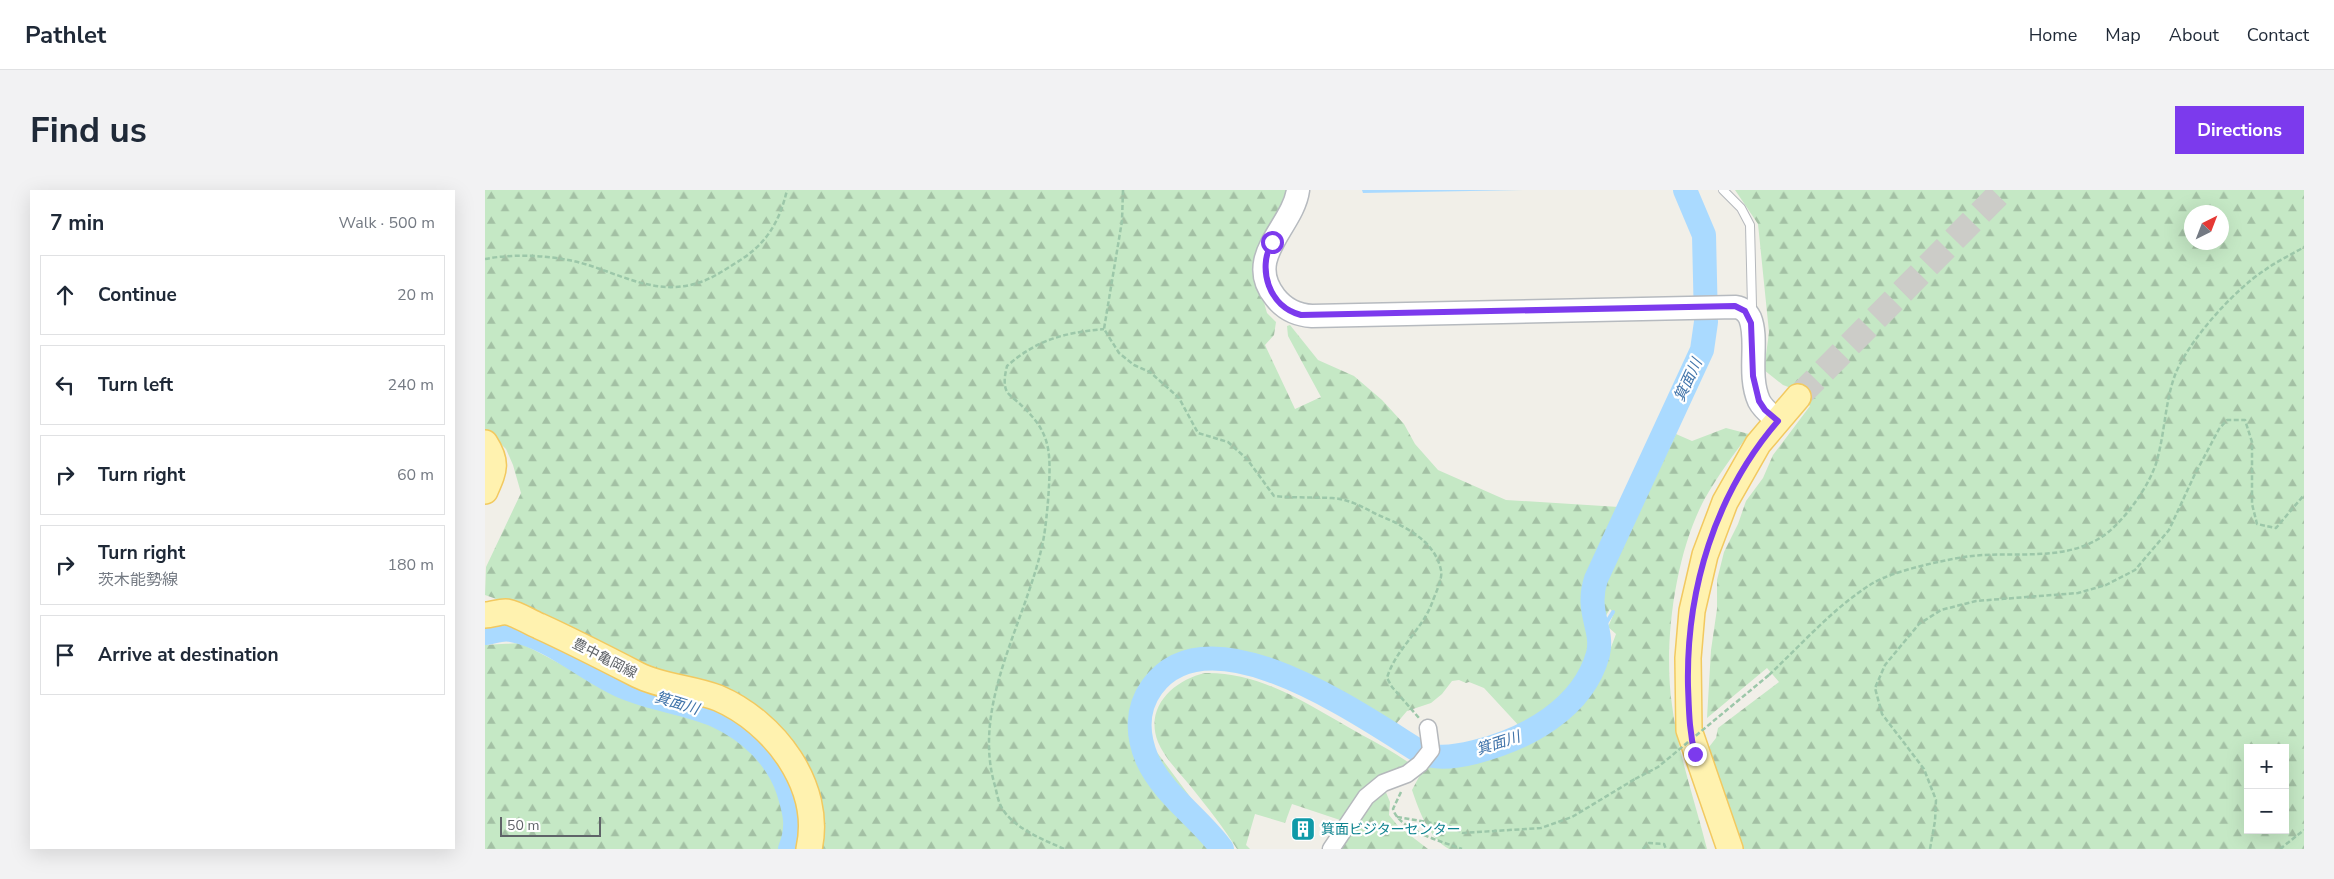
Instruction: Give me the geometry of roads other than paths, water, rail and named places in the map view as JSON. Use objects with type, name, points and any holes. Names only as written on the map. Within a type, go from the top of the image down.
[{"type":"main road","points":[[1730,849],[1689,730],[1688,658],[1692,611],[1699,577],[1725,502],[1750,457],[1798,397]]},
{"type":"main road","points":[[485,443],[493,456],[493,474],[485,491]]},
{"type":"main road","name":"豊中亀岡線","points":[[485,615],[507,612],[568,639],[641,676],[718,698],[749,715],[775,738],[796,769],[811,811],[812,837],[809,849]]},
{"type":"street","points":[[1298,190],[1291,212],[1269,247],[1265,268],[1272,294],[1284,306],[1297,314],[1322,316],[1735,306],[1747,313],[1751,323],[1753,376],[1756,390],[1762,406],[1775,424]]},
{"type":"street","points":[[1331,849],[1366,797],[1383,783],[1407,774],[1420,764],[1431,750],[1428,728]]},
{"type":"lane","points":[[1723,190],[1741,208],[1750,226],[1752,306],[1747,313]]},
{"type":"water","points":[[1362,190],[1523,190],[1363,193]]},
{"type":"waterway","name":"箕面川","points":[[1222,849],[1162,784],[1147,759],[1141,741],[1141,713],[1147,695],[1152,687],[1178,665],[1210,659],[1247,663],[1287,677],[1326,695],[1422,753],[1441,757],[1475,752],[1514,739],[1550,719],[1580,691],[1591,673],[1598,654],[1599,636],[1593,611],[1593,591],[1596,579],[1702,350],[1706,322],[1704,235],[1685,190]]},
{"type":"waterway","points":[[1598,636],[1613,612]]},
{"type":"waterway","name":"箕面川","points":[[485,633],[508,630],[527,634],[542,640],[626,688],[706,712],[740,729],[769,756],[783,778],[788,790],[795,820],[793,841],[790,849]]},
{"type":"tunnel","points":[[1798,397],[2003,190]]},
{"type":"place","name":"箕面ビジターセンター","points":[[1303,829]]}]
